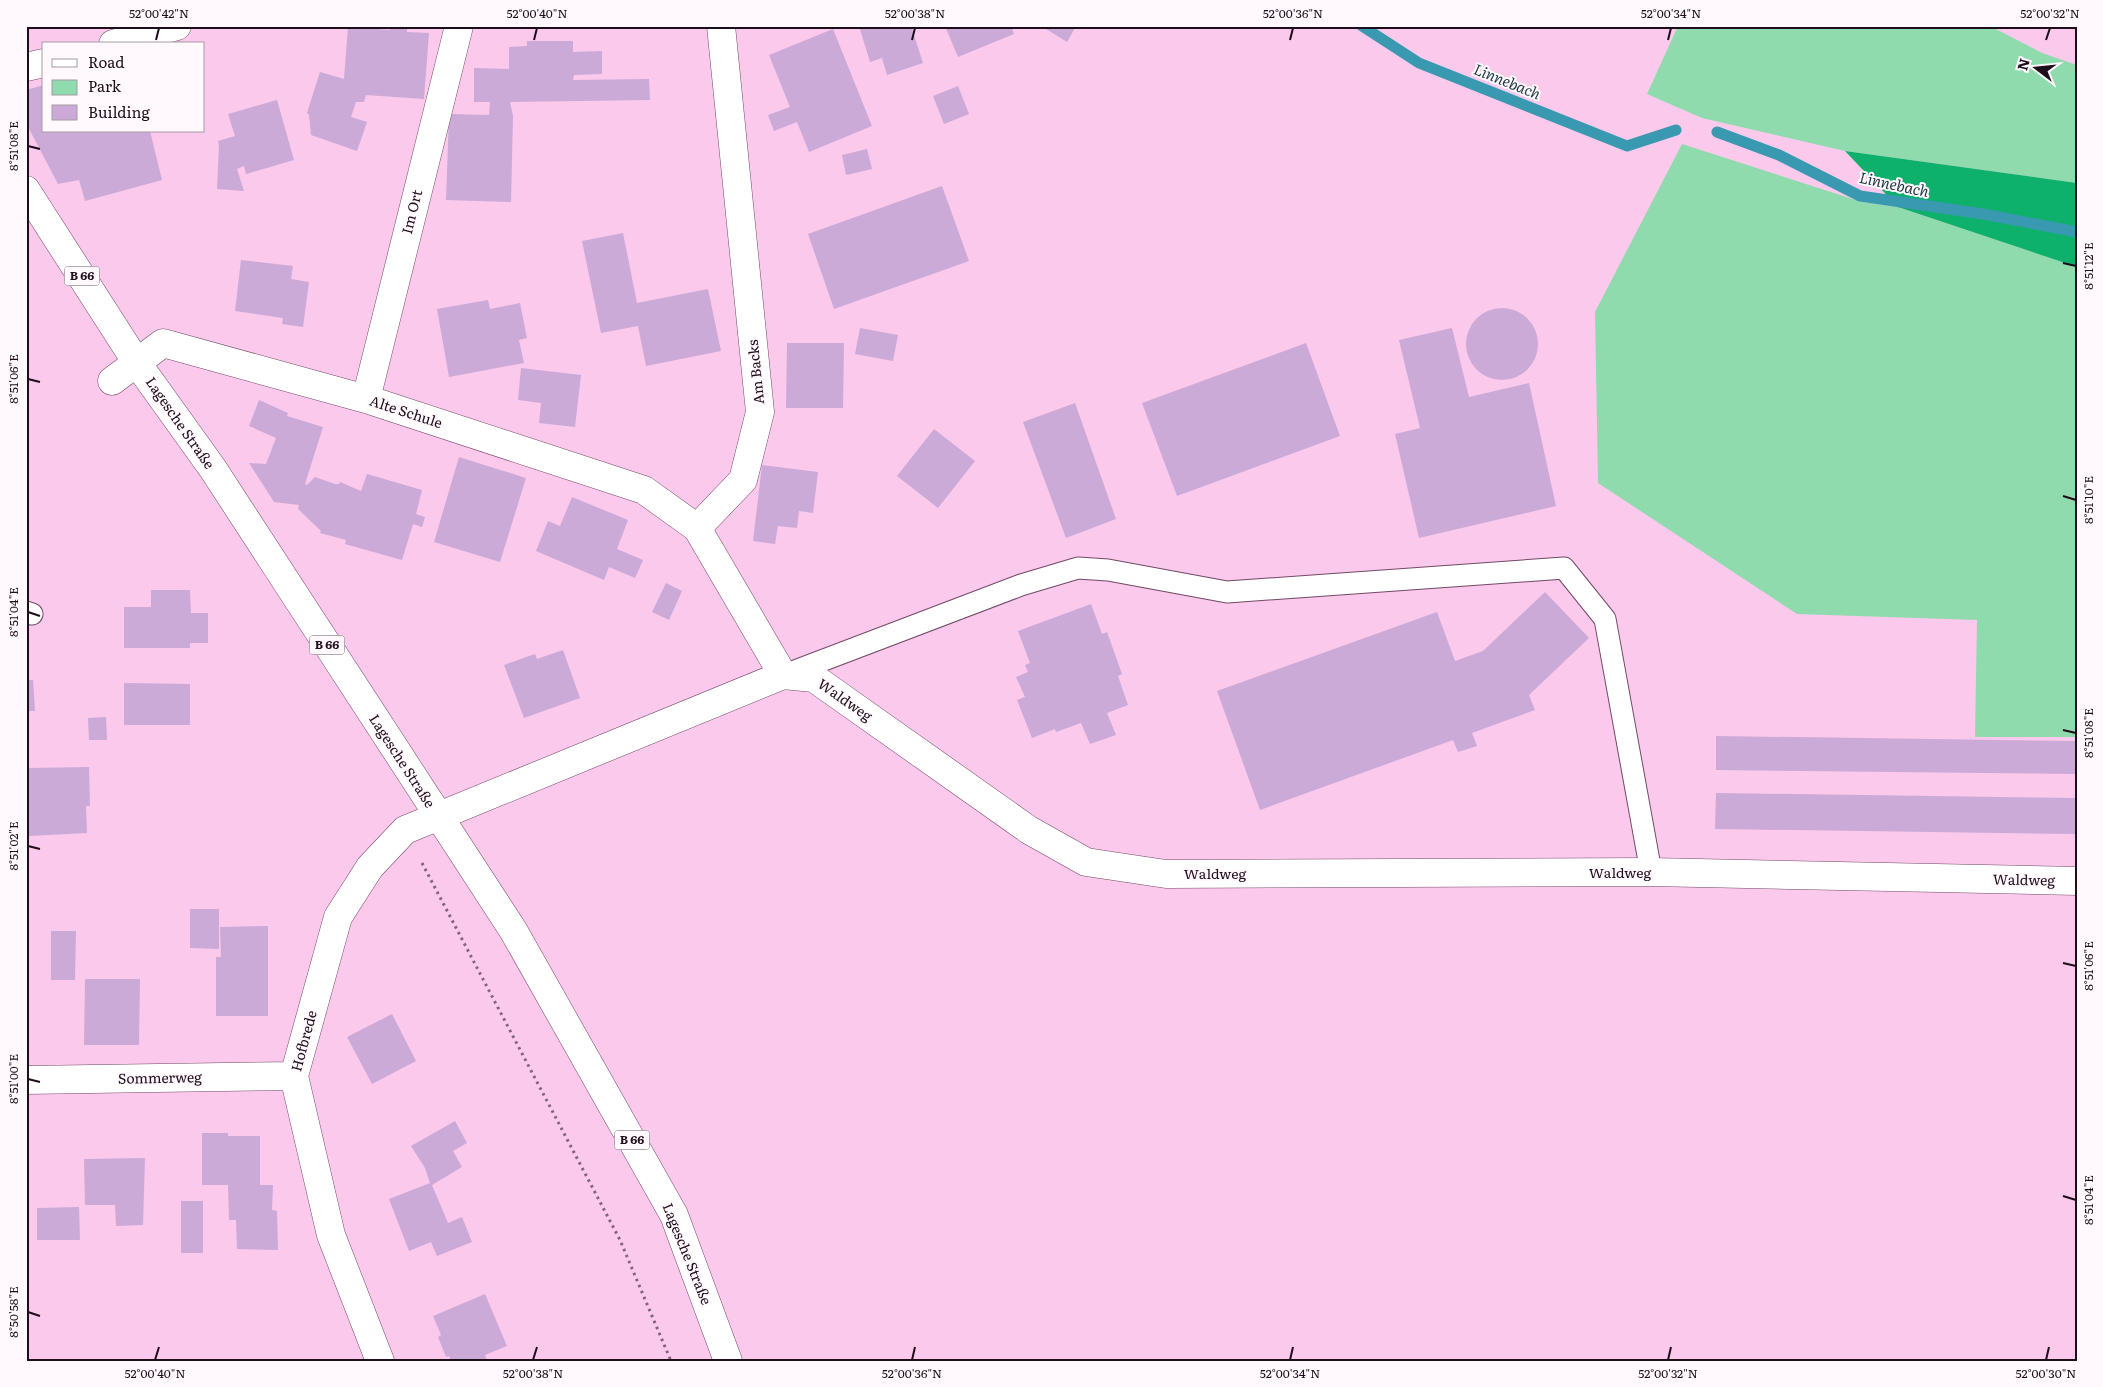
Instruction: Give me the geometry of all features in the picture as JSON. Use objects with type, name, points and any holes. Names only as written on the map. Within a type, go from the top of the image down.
[{"type":"street","points":[[120,42],[177,26]]},
{"type":"street","name":"Im Ort","points":[[366,399],[459,26]]},
{"type":"street","name":"Am Backs","points":[[697,528],[742,480],[760,412],[721,26]]},
{"type":"street","points":[[26,67],[42,63]]},
{"type":"street","name":"Lagesche Straße","points":[[26,190],[137,363],[213,469],[513,930],[674,1215],[728,1361]]},
{"type":"street","name":"Alte Schule","points":[[112,381],[163,344],[366,399],[644,490],[697,528]]},
{"type":"street","points":[[697,528],[783,675]]},
{"type":"street","name":"Waldweg","points":[[438,816],[783,675],[814,678],[1029,830],[1086,862],[1166,874],[1651,872],[2077,880]]},
{"type":"street","name":"Hofbrede","points":[[380,1361],[331,1235],[294,1076],[338,917],[370,867],[405,830],[438,816]]},
{"type":"street","name":"Sommerweg","points":[[26,1080],[294,1076]]},
{"type":"lane","points":[[783,675],[1022,584],[1078,568],[1108,570],[1227,592],[1564,568],[1605,619],[1651,872]]},
{"type":"path","points":[[405,830],[620,1240],[671,1361]]},
{"type":"green space","points":[[1678,26],[1990,26],[2042,53],[2077,65],[2077,183],[1845,151],[1702,118],[1647,94]]},
{"type":"green space","points":[[1682,144],[1862,202],[1898,207],[2077,267],[2077,737],[1975,737],[1977,620],[1797,614],[1598,483],[1595,312]]},
{"type":"green space","points":[[1845,151],[2077,183],[2077,267],[1898,207]]},
{"type":"building","points":[[390,26],[407,26],[407,32],[429,33],[424,99],[366,95],[364,102],[356,102],[351,117],[367,122],[357,151],[311,135],[309,115],[307,113],[320,72],[344,79],[348,27],[390,30]]},
{"type":"building","points":[[859,26],[911,26],[923,63],[887,75],[882,58],[870,62]]},
{"type":"building","points":[[945,26],[1003,26],[1004,28],[1011,26],[1014,34],[958,57]]},
{"type":"building","points":[[1048,26],[1076,26],[1067,42],[1046,29]]},
{"type":"building","points":[[833,29],[872,126],[809,152],[797,122],[774,131],[768,115],[790,107],[769,55]]},
{"type":"building","points":[[527,41],[573,41],[573,52],[602,51],[602,74],[574,75],[573,80],[649,79],[650,100],[510,102],[513,116],[511,202],[446,200],[449,114],[489,115],[490,102],[474,102],[474,68],[509,69],[509,47],[527,46]]},
{"type":"building","points":[[42,86],[42,132],[150,132],[162,180],[85,201],[79,180],[58,184],[26,123],[26,90]]},
{"type":"building","points":[[958,86],[969,114],[944,124],[933,96]]},
{"type":"building","points":[[277,100],[294,160],[246,174],[244,166],[237,169],[244,191],[217,189],[218,141],[235,136],[228,114]]},
{"type":"building","points":[[867,149],[872,169],[846,175],[842,155]]},
{"type":"building","points":[[942,186],[969,261],[834,309],[808,234]]},
{"type":"building","points":[[623,233],[637,303],[708,289],[721,351],[646,366],[638,326],[601,333],[582,241]]},
{"type":"building","points":[[241,260],[293,266],[291,279],[309,282],[303,327],[282,324],[283,318],[235,311]]},
{"type":"building","points":[[488,300],[490,309],[520,303],[527,338],[519,340],[524,363],[449,377],[437,309]]},
{"type":"building","points":[[1502,308],[1516,311],[1528,318],[1535,330],[1538,344],[1535,358],[1528,370],[1516,377],[1502,380],[1488,377],[1476,370],[1469,358],[1466,344],[1469,330],[1476,318],[1488,311]]},
{"type":"building","points":[[860,328],[898,335],[893,361],[855,354]]},
{"type":"building","points":[[1452,328],[1469,397],[1529,383],[1556,506],[1419,538],[1395,434],[1420,428],[1399,340]]},
{"type":"building","points":[[787,343],[844,343],[843,408],[786,408]]},
{"type":"building","points":[[1306,343],[1340,436],[1177,496],[1142,403]]},
{"type":"building","points":[[521,368],[581,375],[575,427],[539,423],[541,403],[518,400]]},
{"type":"building","points":[[259,400],[288,413],[287,416],[323,427],[305,484],[307,485],[315,477],[335,484],[340,482],[361,491],[367,474],[422,490],[416,514],[425,517],[422,527],[413,524],[402,560],[345,544],[346,540],[320,533],[321,531],[298,509],[299,505],[274,502],[249,463],[266,464],[276,438],[249,426]]},
{"type":"building","points":[[1075,403],[1116,519],[1066,538],[1023,422]]},
{"type":"building","points":[[934,429],[975,461],[938,508],[897,476]]},
{"type":"building","points":[[459,457],[526,478],[500,562],[434,542]]},
{"type":"building","points":[[762,465],[818,472],[813,513],[799,511],[797,528],[778,526],[775,544],[753,541]]},
{"type":"building","points":[[572,497],[628,520],[617,549],[643,560],[635,578],[609,567],[604,580],[536,551],[548,521],[560,526]]},
{"type":"building","points":[[666,583],[682,591],[669,620],[652,612]]},
{"type":"building","points":[[151,590],[190,590],[191,613],[208,613],[208,643],[190,643],[190,648],[124,648],[124,607],[151,607]]},
{"type":"building","points":[[1545,592],[1589,638],[1529,695],[1535,710],[1472,733],[1477,746],[1458,752],[1453,740],[1260,810],[1217,691],[1437,612],[1455,661],[1483,651]]},
{"type":"building","points":[[1091,604],[1102,634],[1107,632],[1122,674],[1118,676],[1128,705],[1107,713],[1116,735],[1090,744],[1081,723],[1056,732],[1055,729],[1032,738],[1017,700],[1025,697],[1016,677],[1028,672],[1025,665],[1030,663],[1018,631]]},
{"type":"building","points":[[563,650],[580,698],[524,718],[504,665],[535,654],[537,659]]},
{"type":"building","points":[[26,680],[33,680],[35,711],[26,711]]},
{"type":"building","points":[[124,683],[190,684],[190,725],[124,725]]},
{"type":"building","points":[[106,717],[107,740],[89,740],[88,718]]},
{"type":"building","points":[[1716,736],[2077,741],[2077,774],[1716,770]]},
{"type":"building","points":[[89,767],[90,806],[86,806],[87,833],[29,836],[28,768]]},
{"type":"building","points":[[1716,793],[2077,798],[2077,834],[1715,829]]},
{"type":"building","points":[[190,909],[219,909],[219,949],[190,948]]},
{"type":"building","points":[[268,926],[268,1016],[216,1016],[216,957],[221,957],[220,927]]},
{"type":"building","points":[[51,931],[76,931],[75,980],[51,980]]},
{"type":"building","points":[[85,979],[140,979],[139,1045],[84,1045]]},
{"type":"building","points":[[392,1014],[416,1061],[372,1084],[347,1037]]},
{"type":"building","points":[[455,1121],[467,1143],[453,1151],[462,1167],[432,1185],[448,1223],[462,1217],[472,1242],[437,1256],[431,1242],[409,1251],[389,1199],[430,1183],[425,1168],[411,1146]]},
{"type":"building","points":[[202,1133],[228,1133],[228,1136],[260,1136],[260,1185],[273,1185],[272,1210],[277,1211],[278,1250],[237,1249],[236,1220],[229,1220],[228,1185],[202,1185]]},
{"type":"building","points":[[145,1158],[143,1225],[116,1226],[115,1205],[85,1205],[84,1159]]},
{"type":"building","points":[[26,1159],[28,1159],[28,1186],[26,1186]]},
{"type":"building","points":[[181,1201],[203,1201],[203,1253],[181,1253]]},
{"type":"building","points":[[79,1207],[80,1240],[37,1240],[37,1208]]},
{"type":"building","points":[[485,1294],[507,1346],[485,1355],[487,1361],[451,1361],[449,1356],[446,1357],[438,1337],[441,1335],[433,1316]]},
{"type":"waterway","name":"Linnebach","points":[[1362,26],[1419,63],[1627,146],[1676,130]]},
{"type":"waterway","name":"Linnebach","points":[[1717,132],[1779,155],[1860,196],[1983,214],[2077,232]]}]
